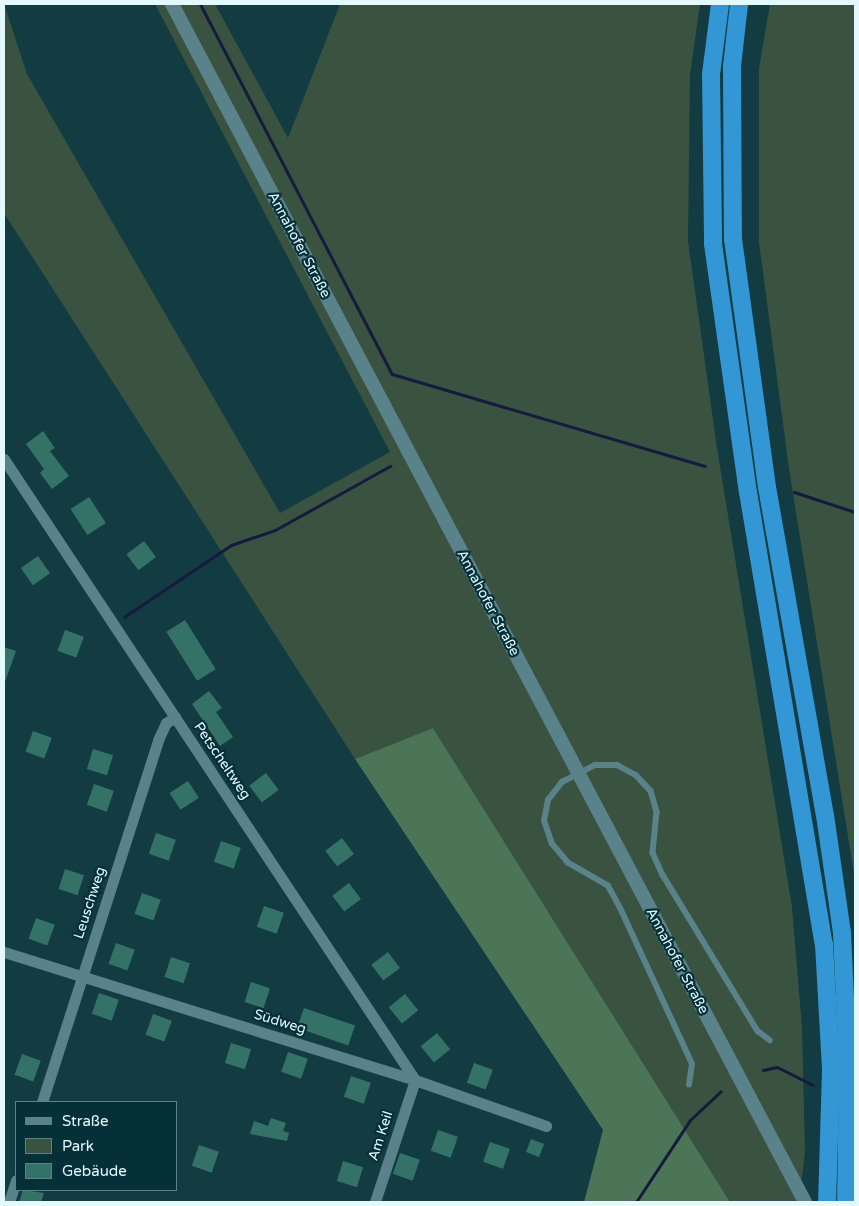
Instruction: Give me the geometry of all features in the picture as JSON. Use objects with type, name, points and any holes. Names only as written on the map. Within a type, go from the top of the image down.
[{"type":"highway","points":[[720,4],[712,74],[713,244],[748,492],[824,944],[831,1070],[827,1202]]},
{"type":"highway","points":[[739,4],[732,66],[733,239],[766,486],[825,815],[842,933],[848,1067],[846,1202]]},
{"type":"street","name":"Annahofer Straße","points":[[172,4],[805,1202]]},
{"type":"street","name":"Petscheltweg","points":[[4,459],[416,1080]]},
{"type":"street","name":"Leuschweg","points":[[42,1101],[158,740],[166,723],[175,717]]},
{"type":"street","name":"Südweg","points":[[4,952],[416,1080],[546,1126]]},
{"type":"street","name":"Am Keil","points":[[375,1202],[416,1080]]},
{"type":"street","points":[[9,1202],[15,1183]]},
{"type":"lane","points":[[689,1085],[692,1064],[608,886],[568,863],[552,844],[544,821],[548,800],[562,782],[577,773],[595,765],[617,765],[636,775],[651,791],[657,812],[652,853],[663,876],[758,1031],[770,1040]]},
{"type":"green space","points":[[4,4],[27,74],[280,513],[390,452],[155,4],[215,4],[288,138],[340,4],[700,4],[690,75],[688,241],[717,448],[792,907],[802,1027],[805,1152],[799,1202],[730,1202],[433,728],[355,759],[4,213]]},
{"type":"green space","points":[[770,4],[855,4],[855,880],[789,469],[759,242],[759,68]]},
{"type":"green space","points":[[433,728],[730,1202],[584,1202],[603,1130],[355,759]]},
{"type":"building","points":[[43,431],[55,448],[50,451],[69,476],[52,489],[40,473],[44,469],[26,444]]},
{"type":"building","points":[[89,497],[106,523],[87,535],[71,509]]},
{"type":"building","points":[[144,541],[156,557],[138,570],[126,554]]},
{"type":"building","points":[[38,556],[50,573],[33,585],[21,568]]},
{"type":"building","points":[[185,620],[216,669],[197,681],[166,632]]},
{"type":"building","points":[[65,630],[84,637],[76,658],[57,651]]},
{"type":"building","points":[[4,647],[16,651],[5,682],[4,682]]},
{"type":"building","points":[[209,691],[222,708],[216,712],[233,737],[220,746],[192,704]]},
{"type":"building","points":[[33,731],[52,738],[44,759],[25,752]]},
{"type":"building","points":[[93,749],[113,755],[107,775],[87,769]]},
{"type":"building","points":[[266,773],[279,790],[262,802],[249,786]]},
{"type":"building","points":[[188,781],[199,798],[180,810],[170,793]]},
{"type":"building","points":[[94,784],[114,791],[107,812],[87,805]]},
{"type":"building","points":[[156,833],[176,840],[169,861],[149,854]]},
{"type":"building","points":[[342,838],[354,854],[337,867],[325,851]]},
{"type":"building","points":[[221,841],[241,848],[234,869],[214,862]]},
{"type":"building","points":[[65,869],[84,875],[78,895],[59,889]]},
{"type":"building","points":[[349,883],[361,899],[344,912],[332,896]]},
{"type":"building","points":[[142,893],[161,900],[153,921],[134,914]]},
{"type":"building","points":[[264,906],[284,913],[277,934],[257,927]]},
{"type":"building","points":[[36,918],[55,925],[47,946],[28,939]]},
{"type":"building","points":[[116,943],[135,950],[127,971],[108,964]]},
{"type":"building","points":[[388,952],[400,968],[383,981],[371,965]]},
{"type":"building","points":[[171,957],[190,963],[184,983],[165,977]]},
{"type":"building","points":[[251,982],[270,988],[264,1008],[245,1002]]},
{"type":"building","points":[[99,993],[119,1000],[112,1021],[92,1014]]},
{"type":"building","points":[[405,994],[418,1010],[402,1024],[389,1007]]},
{"type":"building","points":[[304,1008],[355,1026],[348,1045],[297,1028]]},
{"type":"building","points":[[153,1014],[172,1021],[164,1042],[145,1035]]},
{"type":"building","points":[[437,1033],[450,1049],[434,1063],[421,1046]]},
{"type":"building","points":[[231,1043],[251,1049],[245,1069],[225,1063]]},
{"type":"building","points":[[288,1052],[308,1059],[301,1079],[281,1072]]},
{"type":"building","points":[[22,1054],[41,1061],[33,1082],[14,1075]]},
{"type":"building","points":[[474,1063],[493,1070],[486,1090],[467,1083]]},
{"type":"building","points":[[351,1076],[371,1083],[364,1104],[344,1097]]},
{"type":"building","points":[[271,1118],[286,1123],[283,1131],[289,1133],[287,1141],[250,1134],[254,1121],[268,1126]]},
{"type":"building","points":[[438,1130],[458,1137],[451,1158],[431,1151]]},
{"type":"building","points":[[531,1139],[544,1144],[539,1157],[526,1152]]},
{"type":"building","points":[[490,1142],[510,1149],[503,1169],[483,1162]]},
{"type":"building","points":[[199,1145],[219,1152],[212,1173],[192,1166]]},
{"type":"building","points":[[400,1153],[420,1160],[413,1181],[393,1174]]},
{"type":"building","points":[[343,1161],[363,1167],[357,1187],[337,1181]]},
{"type":"building","points":[[23,1191],[44,1193],[41,1202],[19,1202]]},
{"type":"waterway","points":[[200,4],[392,374],[705,466]]},
{"type":"waterway","points":[[124,617],[231,545],[275,530],[390,466]]},
{"type":"waterway","points":[[794,492],[855,512]]},
{"type":"waterway","points":[[763,1070],[777,1067],[813,1085]]},
{"type":"waterway","points":[[636,1202],[690,1120],[721,1091]]}]
